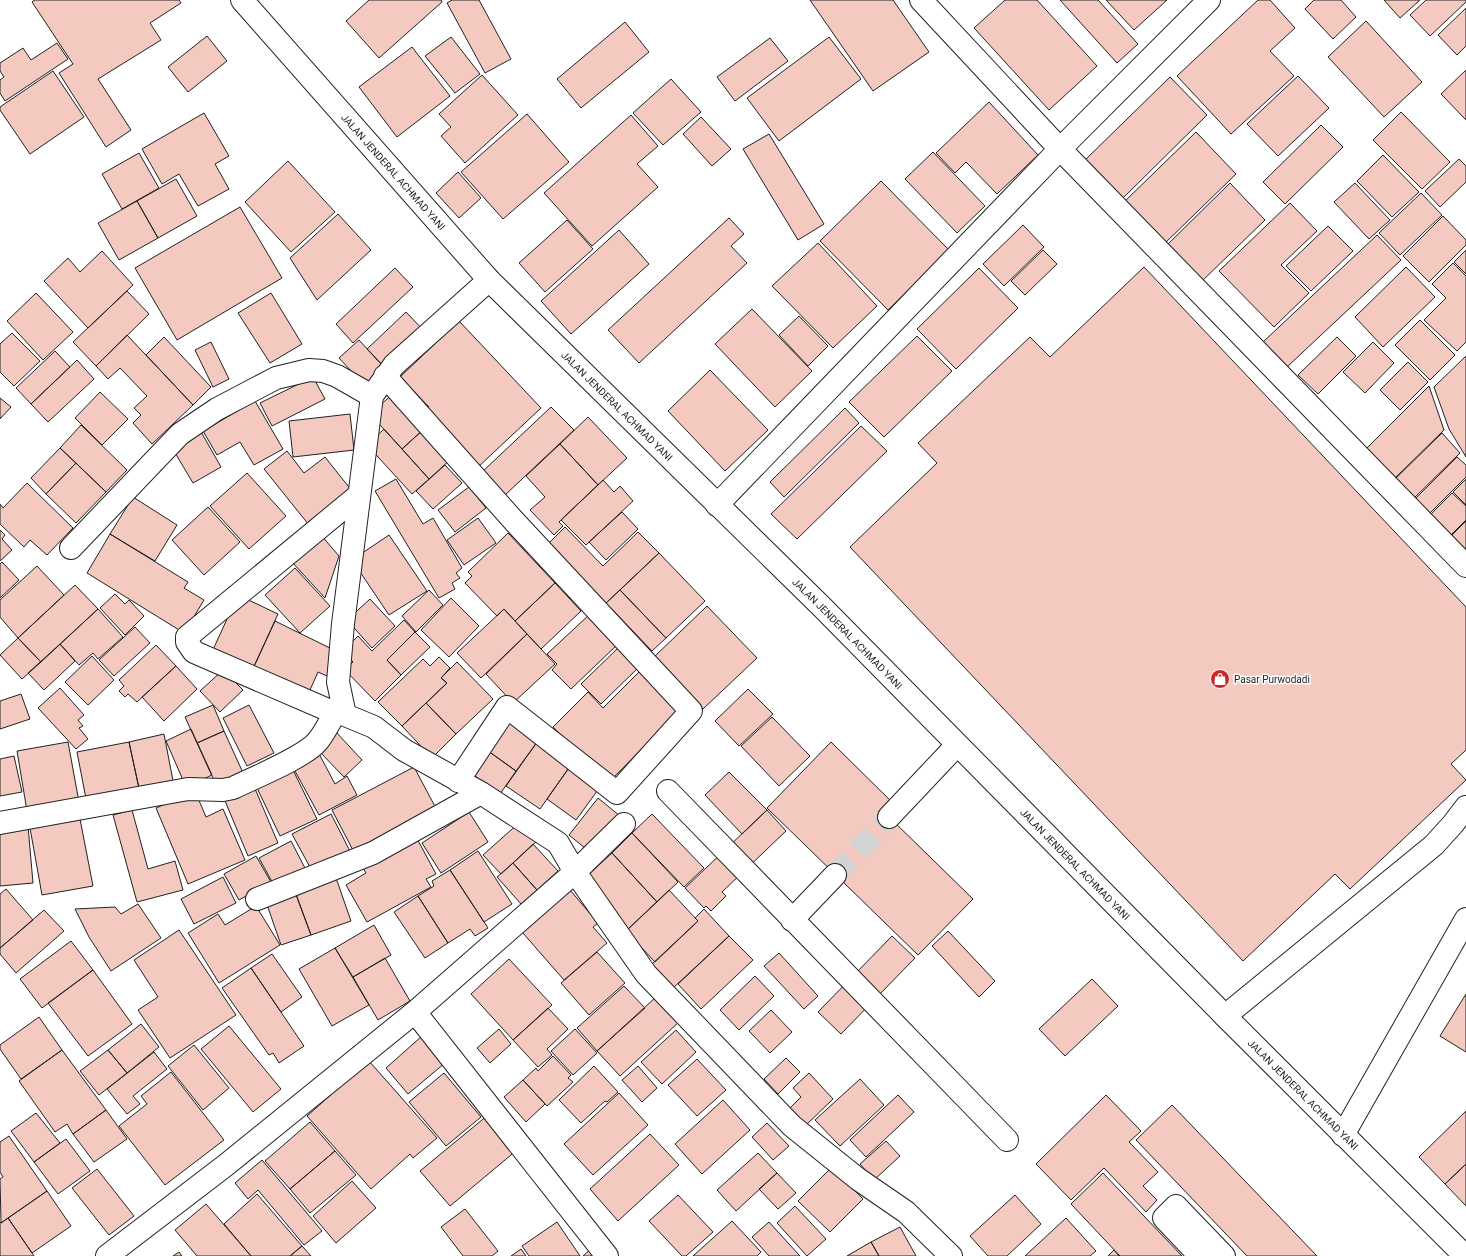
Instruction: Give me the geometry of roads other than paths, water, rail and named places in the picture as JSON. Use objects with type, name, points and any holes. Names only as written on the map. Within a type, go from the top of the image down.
[{"type":"street","name":"JALAN JENDERAL ACHMAD YANI","points":[[242,0],[489,280],[822,607],[1225,1016],[1465,1256]]},
{"type":"street","points":[[921,0],[1060,149],[1466,566]]},
{"type":"street","points":[[717,505],[1060,149],[1209,0]]},
{"type":"street","points":[[0,823],[188,789],[223,790],[233,788],[288,761],[317,743],[340,714],[338,682],[343,624],[372,396],[384,376],[394,365],[489,280]]},
{"type":"street","points":[[71,548],[180,434],[217,408],[276,378],[310,370],[323,371],[337,376],[372,396]]},
{"type":"street","points":[[384,376],[514,521],[691,711],[617,793],[507,707],[458,781]]},
{"type":"street","points":[[359,495],[187,637],[187,642],[194,652],[374,727],[404,750],[481,794],[558,843],[575,872],[646,974],[792,1126],[858,1179],[906,1212],[951,1256]]},
{"type":"street","points":[[889,817],[957,745]]},
{"type":"street","points":[[668,791],[1007,1140]]},
{"type":"street","points":[[257,899],[373,853],[481,794]]},
{"type":"street","points":[[1225,1016],[1434,845],[1466,807]]},
{"type":"street","points":[[108,1256],[226,1165],[415,1012],[575,872],[624,824]]},
{"type":"street","points":[[792,920],[835,875]]},
{"type":"street","points":[[1343,1135],[1466,919]]},
{"type":"street","points":[[415,1012],[607,1256]]},
{"type":"street","points":[[1200,1256],[1164,1218],[1176,1206],[1224,1256]]},
{"type":"tunnel","points":[[835,875],[889,817]]},
{"type":"place","name":"Pasar Purwodadi","points":[[1220,679]]}]
